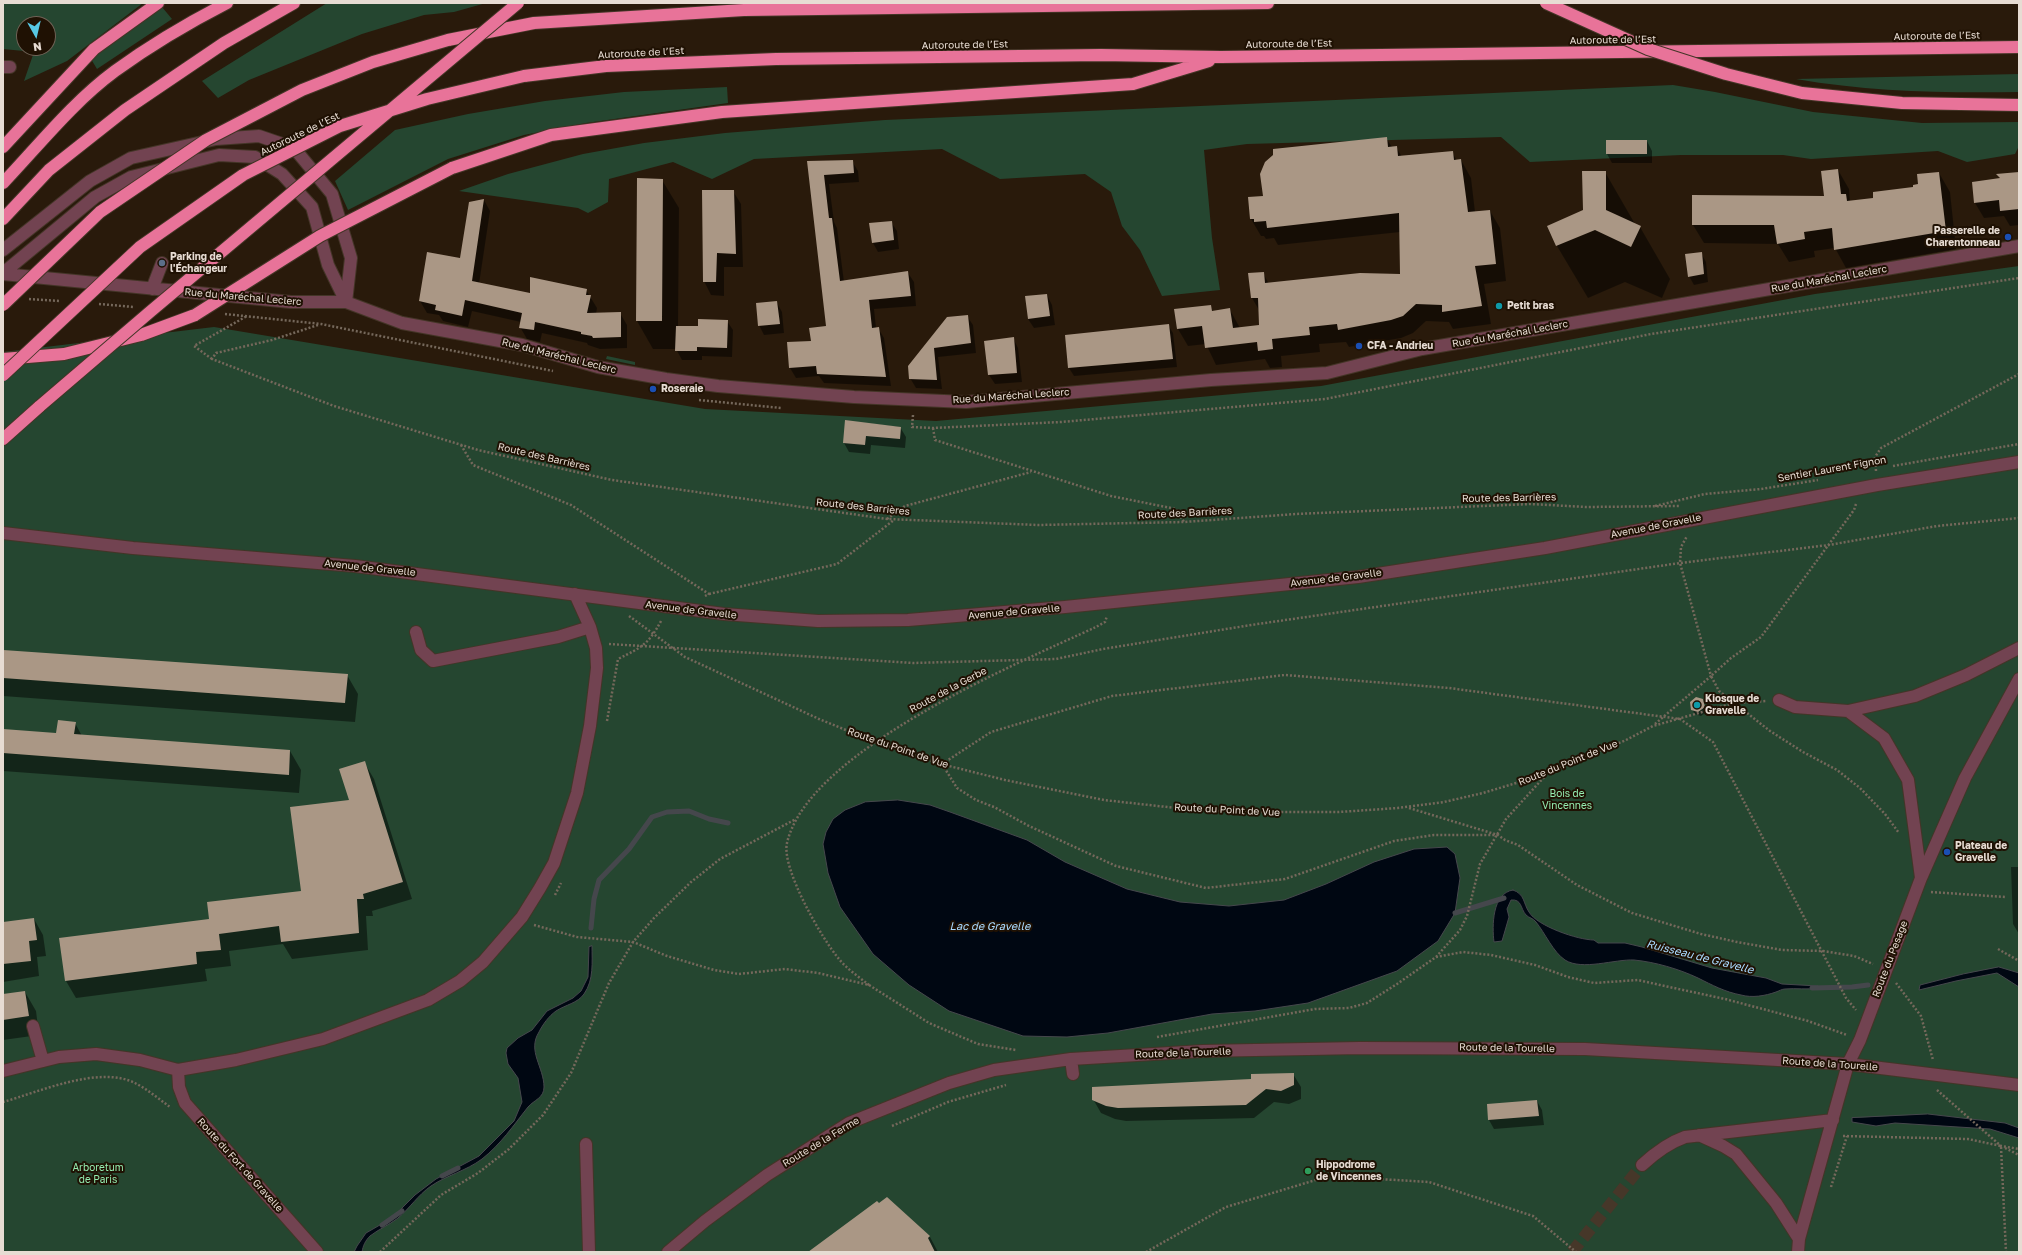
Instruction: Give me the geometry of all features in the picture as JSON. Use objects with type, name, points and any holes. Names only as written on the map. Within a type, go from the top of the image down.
[{"type":"highway","points":[[3,147],[94,49],[158,3]]},
{"type":"highway","points":[[3,183],[75,108],[114,72],[182,26],[227,3]]},
{"type":"highway","points":[[3,219],[49,170],[124,110],[224,43],[294,3]]},
{"type":"highway","points":[[3,439],[151,311],[518,3]]},
{"type":"highway","points":[[3,305],[100,212],[206,140],[302,90],[373,62],[448,40],[534,23],[744,10],[1268,3]]},
{"type":"highway","points":[[1546,3],[1648,49],[1726,74],[1802,93],[1902,103],[2019,106]]},
{"type":"highway","name":"Autoroute de l’Est","points":[[3,375],[140,246],[243,175],[340,126],[427,98],[524,76],[606,66],[776,59],[1093,55],[1221,57],[2019,47]]},
{"type":"highway","points":[[3,359],[64,354],[141,335],[195,315],[320,236],[452,168],[551,134],[722,112],[1133,84],[1221,57]]},
{"type":"street","points":[[3,250],[90,181],[131,158],[216,139],[259,136],[294,148],[332,194],[351,258],[346,302]]},
{"type":"street","points":[[3,273],[95,197],[131,177],[219,155],[255,157],[282,174],[312,207],[328,265],[346,302]]},
{"type":"street","name":"Rue du Maréchal Leclerc","points":[[3,273],[291,302],[346,302],[402,323],[522,345],[598,367],[666,379],[854,397],[966,402],[1211,380],[1327,373],[1422,349],[2019,246]]},
{"type":"street","points":[[152,289],[162,263]]},
{"type":"street","name":"Avenue de Gravelle","points":[[3,533],[133,548],[355,566],[575,594],[663,607],[783,620],[879,621],[1065,607],[1358,577],[1544,548],[1877,484],[2019,462]]},
{"type":"street","points":[[3,1071],[59,1057],[96,1054],[140,1060],[178,1070],[236,1060],[324,1039],[428,1000],[460,981],[483,962],[522,917],[554,863],[567,826],[583,769],[597,668],[596,648],[590,627],[575,594]]},
{"type":"street","points":[[416,632],[421,650],[433,661],[558,637],[590,627]]},
{"type":"street","points":[[1779,700],[1795,707],[1848,711],[1915,696],[1966,674],[2019,648]]},
{"type":"street","name":"Route du Pesage","points":[[1798,1252],[1799,1239],[1848,1064],[1860,1040],[1865,1022],[1887,970],[1921,878],[1965,778],[2019,679]]},
{"type":"street","points":[[1848,711],[1884,738],[1908,780],[1921,878]]},
{"type":"street","points":[[33,1026],[43,1061]]},
{"type":"street","name":"Route de la Tourelle","points":[[994,1070],[1071,1059],[1203,1051],[1444,1048],[1585,1049],[1848,1064],[2019,1085]]},
{"type":"street","points":[[1071,1059],[1072,1074]]},
{"type":"street","name":"Route du Fort de Gravelle","points":[[178,1070],[180,1087],[185,1103],[317,1252]]},
{"type":"street","name":"Route de la Ferme","points":[[668,1252],[767,1175],[849,1123],[949,1083],[994,1070]]},
{"type":"street","points":[[1642,1165],[1656,1152],[1674,1141],[1698,1135],[1833,1120]]},
{"type":"street","points":[[1698,1135],[1723,1146],[1736,1154],[1776,1203],[1799,1239]]},
{"type":"street","points":[[586,1144],[589,1252]]},
{"type":"path","points":[[912,415],[912,427],[933,428],[1061,422],[1324,399],[1651,334],[2019,278]]},
{"type":"path","points":[[27,299],[66,302]]},
{"type":"path","points":[[98,304],[137,307]]},
{"type":"path","name":"Rue du Maréchal Leclerc","points":[[223,314],[321,324],[559,372]]},
{"type":"path","name":"Route des Barrières","points":[[247,316],[194,346],[212,359],[334,406],[478,450],[612,480],[887,519],[1038,525],[1184,522],[1304,513],[1530,504],[1648,508],[1683,506]]},
{"type":"path","points":[[212,359],[216,353],[272,340],[321,324]]},
{"type":"path","points":[[1876,471],[1875,457],[1882,448],[2019,374]]},
{"type":"path","points":[[696,400],[787,408]]},
{"type":"path","points":[[905,415],[920,415]]},
{"type":"path","points":[[933,428],[934,440],[1111,496],[1176,509],[1184,522]]},
{"type":"path","points":[[461,444],[473,465],[571,505],[709,594]]},
{"type":"path","name":"Sentier Laurent Fignon","points":[[1891,466],[2019,444]]},
{"type":"path","name":"Sentier Laurent Fignon","points":[[1868,471],[1876,471],[1883,468]]},
{"type":"path","points":[[887,519],[905,506],[1032,472]]},
{"type":"path","name":"Sentier Laurent Fignon","points":[[1648,508],[1705,494],[1761,489],[1823,479]]},
{"type":"path","points":[[1653,726],[1731,658],[1761,637],[1854,510],[1856,504]]},
{"type":"path","points":[[596,648],[608,644],[626,644],[643,647],[670,647],[913,663],[1056,659],[1103,649],[1250,625],[1680,563],[1829,545],[1937,526],[2019,518]]},
{"type":"path","points":[[699,598],[709,594],[837,564],[894,519]]},
{"type":"path","points":[[1687,536],[1682,547],[1680,563],[1711,676],[1719,691],[1770,731],[1803,752],[1837,770],[1860,788],[1885,814],[1898,831],[1900,838]]},
{"type":"path","points":[[606,728],[618,659],[643,647],[653,635],[661,620],[663,607]]},
{"type":"path","name":"Route du Point de Vue","points":[[626,614],[685,657],[750,688],[875,742],[941,764],[1044,789],[1104,800],[1229,812],[1339,812],[1406,807],[1444,802],[1483,793],[1546,774],[1626,740],[1653,726],[1734,703],[1779,700]]},
{"type":"path","name":"Route de la Gerbe","points":[[869,985],[840,960],[806,908],[790,866],[786,844],[796,819],[819,788],[845,765],[875,742],[923,710],[1021,661],[1096,627],[1105,622],[1107,615]]},
{"type":"path","points":[[1498,834],[1434,836],[1394,840],[1285,879],[1206,888],[1116,866],[1030,826],[994,807],[976,800],[957,788],[941,764],[991,732],[1112,696],[1285,675],[1450,688],[1680,718],[1713,742],[1823,951],[1846,998],[1865,1022]]},
{"type":"path","points":[[1156,1038],[1315,1009],[1349,1008],[1367,1003],[1397,984],[1412,972],[1436,957],[1460,930],[1467,916],[1480,864],[1506,818],[1546,774]]},
{"type":"path","points":[[1406,807],[1498,834],[1505,840],[1518,845],[1577,885],[1632,913],[1700,934],[1736,942],[1782,950],[1823,951],[1854,956],[1887,970]]},
{"type":"path","points":[[380,1252],[441,1195],[478,1173],[509,1149],[543,1115],[571,1074],[609,983],[633,942],[654,918],[691,882],[720,859],[796,819]]},
{"type":"path","points":[[550,901],[562,882]]},
{"type":"path","points":[[1927,898],[1932,887]]},
{"type":"path","points":[[1930,892],[2005,897]]},
{"type":"path","points":[[529,929],[537,918]]},
{"type":"path","points":[[533,924],[538,928],[577,937],[633,942],[667,956],[714,970],[739,974],[785,969],[818,973],[869,985],[929,1022],[978,1044],[1021,1050]]},
{"type":"path","points":[[1998,949],[2019,961]]},
{"type":"path","points":[[1436,957],[1463,952],[1491,955],[1535,965],[1594,983],[1638,980],[1724,999],[1808,1021],[1860,1040]]},
{"type":"path","points":[[1892,987],[1894,980],[1921,1016],[1933,1057],[1934,1087],[1967,1115],[1986,1134],[2001,1146],[2019,1155]]},
{"type":"path","points":[[3,1102],[74,1080],[112,1076],[134,1082],[175,1111]]},
{"type":"path","points":[[892,1126],[948,1102],[1009,1084]]},
{"type":"path","points":[[1828,1134],[1847,1136],[1968,1139],[2019,1149]]},
{"type":"path","points":[[1829,1192],[1847,1136]]},
{"type":"path","points":[[2001,1146],[2006,1252]]},
{"type":"path","points":[[1146,1252],[1226,1207],[1329,1176],[1429,1182],[1533,1216],[1576,1252]]},
{"type":"green space","points":[[3,3],[143,3],[67,61],[24,81],[33,56],[56,56],[56,16],[16,16],[16,50],[3,49]]},
{"type":"green space","points":[[327,3],[486,3],[454,12],[424,15],[362,34],[249,80],[218,98],[202,81]]},
{"type":"green space","points":[[162,7],[172,19],[97,69],[91,59]]},
{"type":"green space","points":[[2019,74],[2019,92],[1907,91],[1852,87],[1796,79]]},
{"type":"green space","points":[[1673,85],[1813,112],[1922,123],[2019,122],[2019,146],[2015,154],[1967,162],[1938,151],[1811,159],[1783,155],[1681,155],[1530,162],[1501,137],[1247,144],[1204,150],[1212,238],[1220,290],[1162,296],[1140,250],[1122,226],[1111,192],[1085,174],[1000,179],[942,149],[754,159],[712,179],[673,162],[609,179],[608,202],[588,213],[578,208],[459,191],[508,174],[583,154],[644,143],[725,133],[885,120]]},
{"type":"green space","points":[[727,87],[728,103],[586,123],[524,135],[448,159],[348,210],[335,181],[395,130],[468,114],[545,101],[624,92]]},
{"type":"green space","name":"Bois de Vincennes","points":[[2019,266],[2019,1252],[3,1252],[3,352],[214,327],[705,409],[936,421],[1321,386],[1815,294]]},
{"type":"green space","points":[[607,356],[635,362],[635,365],[606,359]]},
{"type":"water","name":"Lac de Gravelle","points":[[898,800],[930,805],[950,812],[1027,840],[1065,862],[1127,889],[1180,902],[1229,906],[1284,900],[1326,884],[1374,862],[1414,849],[1447,847],[1455,854],[1460,878],[1455,913],[1438,941],[1397,971],[1308,1003],[1255,1011],[1212,1014],[1108,1033],[1067,1037],[1023,1036],[949,1011],[909,985],[873,954],[840,907],[828,873],[823,844],[826,832],[833,819],[845,810],[865,802]]},
{"type":"water","points":[[1513,890],[1522,896],[1527,909],[1533,917],[1549,927],[1578,938],[1594,940],[1598,943],[1625,943],[1712,968],[1766,978],[1782,984],[1818,986],[1818,988],[1784,989],[1767,995],[1750,996],[1730,992],[1667,966],[1650,962],[1626,960],[1589,965],[1572,963],[1561,957],[1536,922],[1526,915],[1519,902],[1515,900],[1511,900],[1507,909],[1509,917],[1502,941],[1494,942],[1493,928],[1497,904],[1506,892]]},
{"type":"water","points":[[592,946],[591,977],[584,994],[578,1000],[551,1015],[542,1026],[536,1039],[535,1052],[542,1073],[544,1087],[544,1091],[541,1096],[528,1107],[501,1141],[482,1159],[470,1167],[431,1186],[422,1193],[398,1218],[370,1236],[364,1244],[362,1252],[354,1252],[366,1233],[392,1218],[415,1195],[436,1179],[479,1156],[514,1121],[522,1102],[518,1078],[508,1064],[506,1053],[507,1048],[518,1038],[532,1030],[547,1011],[573,998],[581,991],[588,977],[589,947]]},
{"type":"water","points":[[1999,967],[2019,973],[2019,987],[1997,973],[1919,990],[1920,985]]},
{"type":"water","points":[[1928,1114],[2005,1123],[2019,1128],[2019,1138],[1990,1129],[1895,1123],[1876,1126],[1852,1122],[1852,1118]]},
{"type":"building","points":[[1387,137],[1388,147],[1397,146],[1398,156],[1453,151],[1454,160],[1461,159],[1468,212],[1490,210],[1496,264],[1475,266],[1482,306],[1442,312],[1442,305],[1416,304],[1403,316],[1391,320],[1338,330],[1337,324],[1309,327],[1310,335],[1272,339],[1273,349],[1258,351],[1257,342],[1205,348],[1202,326],[1177,329],[1174,309],[1211,305],[1212,311],[1230,308],[1233,328],[1259,325],[1258,298],[1251,298],[1248,273],[1264,272],[1265,283],[1360,273],[1400,274],[1399,213],[1267,228],[1266,221],[1254,222],[1254,219],[1250,219],[1248,197],[1263,196],[1260,174],[1265,162],[1273,155],[1273,149]]},
{"type":"building","points":[[1606,140],[1647,140],[1647,154],[1606,154]]},
{"type":"building","points":[[853,160],[854,173],[824,175],[829,218],[832,218],[840,281],[908,271],[911,296],[869,300],[872,328],[879,327],[886,377],[817,374],[816,366],[789,368],[787,342],[811,341],[809,328],[826,326],[807,161]]},
{"type":"building","points":[[1838,169],[1841,194],[1846,194],[1847,201],[1873,198],[1873,192],[1913,187],[1913,185],[1918,184],[1917,174],[1939,172],[1946,231],[1834,250],[1832,228],[1804,232],[1805,239],[1777,244],[1774,225],[1692,225],[1692,195],[1824,196],[1821,171]]},
{"type":"building","points":[[1582,171],[1606,171],[1606,210],[1641,226],[1631,247],[1595,230],[1556,246],[1547,226],[1583,210]]},
{"type":"building","points":[[2019,172],[2019,209],[2000,211],[1999,200],[1974,203],[1972,182],[2000,178],[1996,174]]},
{"type":"building","points":[[637,178],[663,179],[662,321],[636,321]]},
{"type":"building","points":[[702,190],[734,190],[736,254],[717,253],[716,282],[703,282]]},
{"type":"building","points":[[484,199],[472,281],[530,293],[530,277],[587,289],[586,295],[591,295],[587,313],[621,312],[621,337],[593,338],[592,336],[581,334],[581,332],[535,322],[534,330],[519,328],[522,313],[465,300],[462,316],[435,310],[436,305],[419,301],[427,252],[460,258],[469,202]]},
{"type":"building","points":[[892,221],[894,240],[872,243],[869,223]]},
{"type":"building","points":[[1702,252],[1704,274],[1688,277],[1685,254]]},
{"type":"building","points":[[1047,294],[1050,316],[1028,319],[1025,296]]},
{"type":"building","points":[[777,301],[780,324],[758,326],[756,303]]},
{"type":"building","points":[[968,315],[971,343],[934,348],[937,380],[909,379],[908,366],[947,317]]},
{"type":"building","points":[[698,319],[728,320],[727,348],[697,347],[697,351],[675,351],[676,326],[698,326]]},
{"type":"building","points":[[1169,324],[1173,359],[1068,368],[1065,335]]},
{"type":"building","points":[[1014,337],[1017,373],[988,375],[984,341]]},
{"type":"building","points":[[845,420],[901,427],[900,439],[866,436],[865,445],[843,443]]},
{"type":"building","points":[[3,650],[348,674],[345,703],[3,678]]},
{"type":"building","name":"Kiosque de Gravelle","points":[[1696,697],[1703,699],[1705,707],[1698,712],[1691,710],[1690,702]]},
{"type":"building","points":[[58,720],[76,722],[74,734],[290,750],[289,775],[3,753],[3,729],[56,733]]},
{"type":"building","points":[[365,761],[403,882],[363,894],[364,899],[357,899],[359,933],[281,942],[279,926],[219,934],[221,950],[196,952],[197,964],[65,981],[59,938],[209,919],[207,902],[301,891],[290,807],[349,800],[339,769]]},
{"type":"building","points":[[34,918],[37,940],[29,941],[31,961],[3,964],[3,922]]},
{"type":"building","points":[[25,991],[29,1016],[3,1020],[3,994]]},
{"type":"building","points":[[1294,1073],[1294,1085],[1281,1091],[1266,1089],[1246,1105],[1118,1108],[1106,1106],[1092,1100],[1092,1087],[1251,1079],[1251,1074]]},
{"type":"building","points":[[1537,1100],[1539,1116],[1488,1120],[1487,1104]]},
{"type":"building","points":[[887,1197],[930,1236],[928,1238],[935,1252],[808,1252],[877,1201],[879,1203]]},
{"type":"waterway","points":[[591,928],[594,899],[599,880],[629,849],[652,817],[667,812],[689,811],[709,819],[728,823]]},
{"type":"waterway","name":"Ruisseau de Gravelle","points":[[1455,913],[1504,898]]},
{"type":"waterway","name":"Ruisseau de Gravelle","points":[[1812,988],[1868,985]]},
{"type":"waterway","points":[[442,1176],[458,1168]]},
{"type":"waterway","points":[[382,1225],[402,1211]]},
{"type":"tunnel","points":[[1572,1252],[1642,1165]]},
{"type":"place","name":"Passerelle de Charentonneau","points":[[2008,237]]},
{"type":"place","name":"Parking de l'Échangeur","points":[[162,263]]},
{"type":"place","name":"Petit bras","points":[[1499,306]]},
{"type":"place","name":"CFA - Andrieu","points":[[1359,346]]},
{"type":"place","name":"Roseraie","points":[[653,389]]},
{"type":"place","name":"Kiosque de Gravelle","points":[[1697,705]]},
{"type":"place","name":"Plateau de Gravelle","points":[[1947,852]]},
{"type":"place","name":"Hippodrome de Vincennes","points":[[1308,1171]]},
{"type":"park label","name":"Arboretum de Paris","points":[[98,1174]]}]
